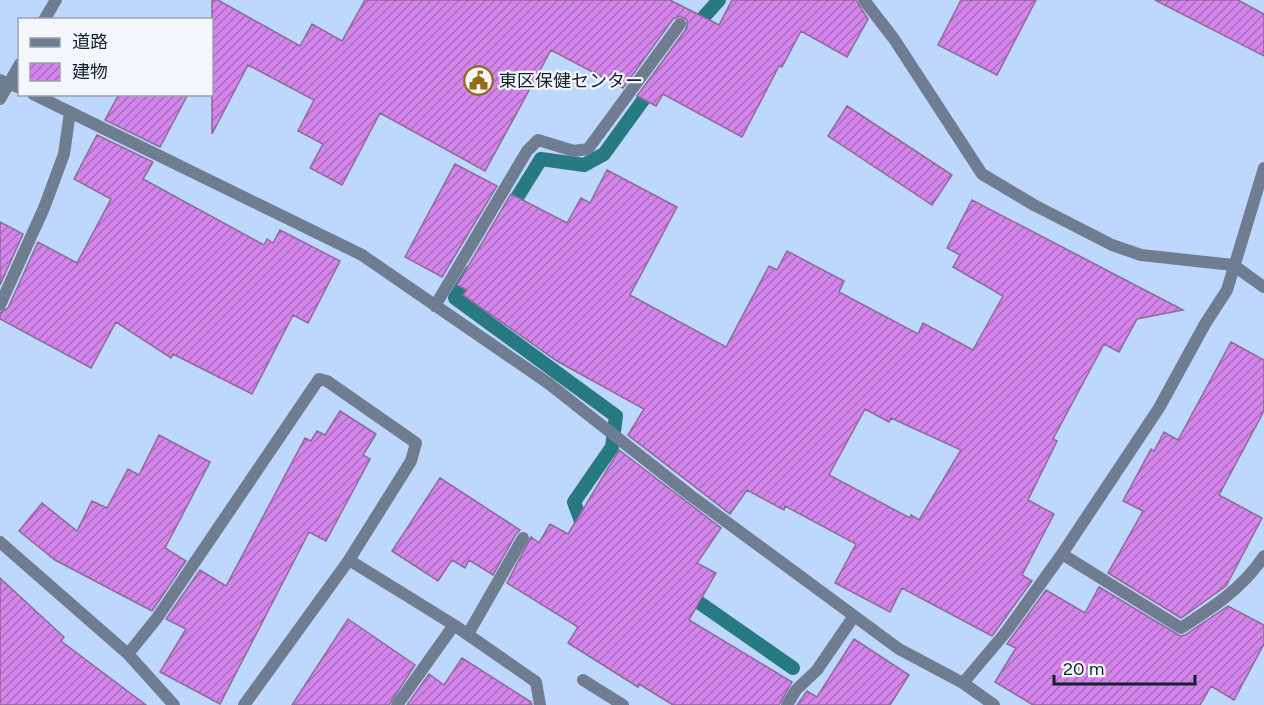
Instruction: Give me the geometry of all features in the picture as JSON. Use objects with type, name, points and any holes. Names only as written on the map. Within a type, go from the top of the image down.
[{"type":"street","points":[[46,18],[56,0]]},
{"type":"street","points":[[864,0],[894,39],[982,174],[1034,205],[1112,245],[1141,255],[1233,265],[1264,288]]},
{"type":"street","points":[[435,306],[527,151],[538,140],[574,151],[588,149],[680,24]]},
{"type":"street","points":[[0,99],[18,68]]},
{"type":"street","points":[[37,96],[362,255],[548,383],[690,495],[899,649],[963,683],[994,705]]},
{"type":"street","points":[[0,305],[44,208],[64,154],[69,112]]},
{"type":"street","points":[[963,683],[1006,632],[1062,554],[1159,408],[1205,324],[1227,290],[1264,168]]},
{"type":"street","points":[[128,654],[157,618],[319,379],[327,381],[416,443],[411,461],[349,560],[244,705]]},
{"type":"street","points":[[468,634],[523,538]]},
{"type":"street","points":[[0,543],[128,654],[174,705]]},
{"type":"street","points":[[1062,554],[1181,628],[1229,594],[1251,575],[1264,556]]},
{"type":"street","points":[[349,560],[468,634],[536,682],[540,705]]},
{"type":"street","points":[[787,705],[796,690],[817,670],[854,616]]},
{"type":"street","points":[[397,705],[454,625]]},
{"type":"street","points":[[583,680],[623,705]]},
{"type":"building","points":[[212,0],[218,0],[300,46],[312,24],[342,41],[365,0],[670,0],[719,25],[732,0],[856,0],[868,19],[847,57],[801,31],[782,67],[779,66],[742,137],[663,94],[656,106],[637,96],[687,28],[687,20],[680,16],[673,19],[623,88],[551,50],[485,171],[380,113],[342,185],[310,168],[323,144],[298,131],[314,100],[248,65],[212,134]]},
{"type":"building","points":[[961,0],[1036,0],[997,75],[938,45]]},
{"type":"building","points":[[1155,0],[1238,0],[1264,14],[1264,56]]},
{"type":"building","points":[[118,96],[187,96],[160,147],[105,120]]},
{"type":"building","points":[[847,106],[952,175],[932,205],[828,136]]},
{"type":"building","points":[[97,135],[153,162],[143,179],[264,245],[267,239],[273,243],[280,230],[340,261],[308,323],[293,315],[252,394],[173,354],[171,358],[116,322],[91,368],[0,319],[0,313],[8,308],[38,242],[77,263],[111,199],[74,179]]},
{"type":"building","points":[[455,164],[497,186],[442,277],[405,257]]},
{"type":"building","points":[[607,170],[677,207],[630,295],[726,347],[769,266],[777,270],[787,251],[844,281],[839,292],[918,334],[923,323],[973,350],[1003,296],[953,267],[960,255],[947,248],[972,200],[1183,310],[1137,319],[1119,352],[1104,344],[1053,439],[1057,441],[1028,500],[1054,514],[1022,575],[1032,581],[992,636],[902,588],[890,612],[835,583],[856,544],[785,506],[784,510],[747,490],[730,514],[628,435],[644,409],[557,361],[463,295],[467,290],[457,285],[511,194],[567,223],[581,198],[590,203]],"holes":[[[865,409],[889,422],[891,418],[961,450],[919,520],[911,515],[910,518],[829,475]]]},
{"type":"building","points":[[0,222],[23,234],[0,285]]},
{"type":"building","points":[[1231,342],[1264,360],[1264,411],[1219,495],[1262,518],[1226,586],[1181,618],[1108,573],[1143,511],[1123,501],[1151,449],[1154,451],[1164,432],[1178,440]]},
{"type":"building","points":[[340,411],[376,434],[363,455],[370,459],[326,541],[309,532],[220,704],[160,672],[186,629],[166,619],[200,570],[226,586],[305,438],[311,441],[317,431],[325,435]]},
{"type":"building","points":[[159,435],[210,462],[165,548],[186,561],[152,611],[55,560],[19,531],[42,503],[77,531],[92,501],[107,508],[128,469],[139,475]]},
{"type":"building","points":[[619,450],[721,528],[697,563],[716,573],[689,620],[792,682],[779,705],[673,705],[639,684],[638,687],[568,643],[578,627],[507,583],[531,537],[539,543],[550,524],[568,534]]},
{"type":"building","points":[[440,478],[520,530],[493,575],[469,560],[465,568],[452,560],[438,581],[392,551]]},
{"type":"building","points":[[0,578],[64,637],[61,641],[146,705],[0,705]]},
{"type":"building","points":[[1099,587],[1180,636],[1185,635],[1228,606],[1264,625],[1264,644],[1234,700],[1211,686],[1200,705],[1033,705],[995,682],[1016,648],[1007,644],[1046,590],[1085,613]]},
{"type":"building","points":[[348,619],[415,665],[389,705],[292,705]]},
{"type":"building","points":[[854,639],[909,675],[890,705],[797,705],[807,691],[817,697]]},
{"type":"building","points":[[462,658],[531,702],[532,705],[407,705],[429,674],[444,685]]},
{"type":"waterway","points":[[692,30],[719,0]]},
{"type":"waterway","points":[[508,212],[541,159],[584,165],[604,154],[654,85]]},
{"type":"waterway","points":[[471,272],[455,298],[616,416],[612,447],[574,502],[581,521],[591,528]]},
{"type":"waterway","points":[[684,592],[793,668]]},
{"type":"place","name":"東区保健センター","points":[[478,81]]}]
